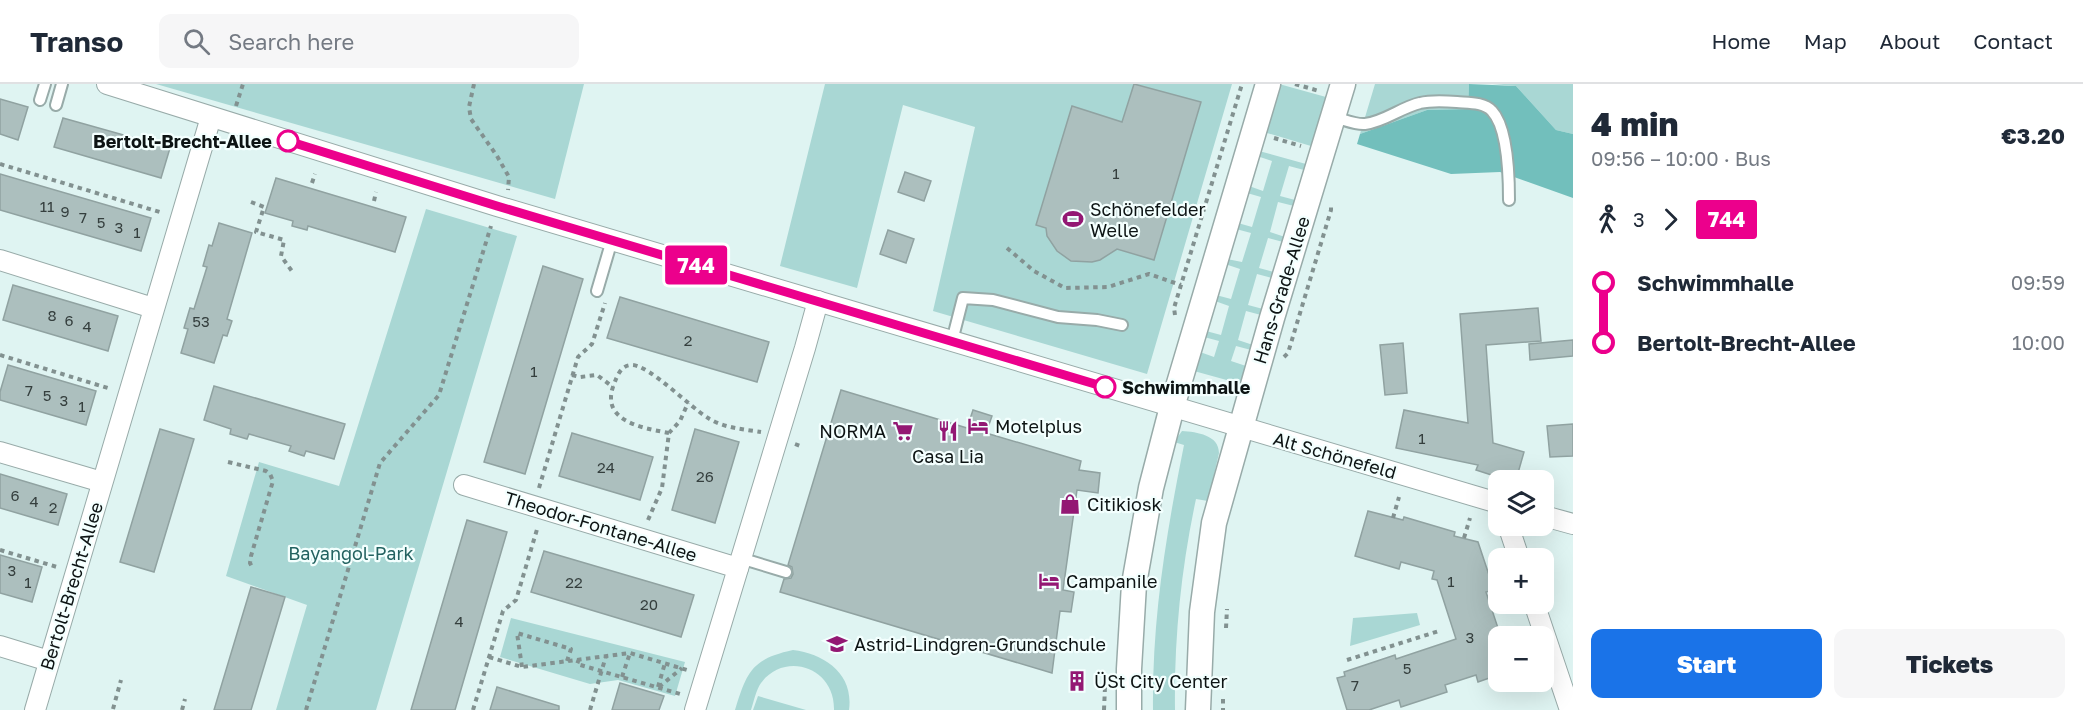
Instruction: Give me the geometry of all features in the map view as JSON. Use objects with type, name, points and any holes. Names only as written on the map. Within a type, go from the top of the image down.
[{"type":"street","name":"Alt Schönefeld","points":[[107,84],[507,209],[1488,500]]},
{"type":"street","points":[[1129,710],[1134,584],[1151,488],[1172,407],[1268,84]]},
{"type":"street","name":"Hans-Grade-Allee","points":[[1198,710],[1202,612],[1214,523],[1240,427],[1343,84]]},
{"type":"street","name":"Bertolt-Brecht-Allee","points":[[35,710],[211,117]]},
{"type":"street","points":[[0,260],[153,308]]},
{"type":"street","points":[[689,703],[739,563],[806,348],[818,301]]},
{"type":"street","points":[[0,452],[102,482]]},
{"type":"street","name":"Theodor-Fontane-Allee","points":[[464,485],[642,538],[739,563]]},
{"type":"street","points":[[1554,519],[1573,524]]},
{"type":"street","points":[[1538,614],[1570,710]]},
{"type":"street","points":[[0,646],[49,661]]},
{"type":"lane","points":[[40,100],[45,84]]},
{"type":"lane","points":[[56,105],[62,84]]},
{"type":"lane","points":[[1334,117],[1366,124],[1415,104],[1437,101],[1480,104],[1491,110],[1504,139],[1509,169],[1509,200]]},
{"type":"lane","points":[[602,292],[612,240]]},
{"type":"lane","points":[[952,341],[963,298],[993,300],[1058,317],[1097,320],[1122,325]]},
{"type":"lane","points":[[739,563],[786,572]]},
{"type":"path","points":[[474,84],[469,107],[471,119],[509,177],[507,209]]},
{"type":"path","points":[[1174,308],[1242,84]]},
{"type":"path","points":[[1230,124],[1322,153]]},
{"type":"path","points":[[0,164],[180,218]]},
{"type":"path","points":[[312,183],[315,174]]},
{"type":"path","points":[[374,201],[376,192]]},
{"type":"path","points":[[251,202],[264,207],[256,232],[284,240],[281,256],[294,274]]},
{"type":"path","points":[[1288,353],[1331,210]]},
{"type":"path","points":[[306,710],[380,463],[439,395],[491,226]]},
{"type":"path","points":[[1007,248],[1034,271],[1065,288],[1108,287],[1149,274],[1181,285]]},
{"type":"path","points":[[473,710],[503,611],[516,600],[572,375],[578,357],[592,344],[602,292]]},
{"type":"path","points":[[0,356],[128,394]]},
{"type":"path","points":[[669,434],[635,425],[623,419],[613,407],[611,397],[613,387],[623,367],[635,365],[644,369],[719,424],[736,429],[762,432]]},
{"type":"path","points":[[572,375],[580,377],[597,375],[613,387]]},
{"type":"path","points":[[642,538],[650,513],[662,488],[669,434],[680,421],[688,402]]},
{"type":"path","points":[[228,462],[266,471],[273,481],[251,556],[252,567]]},
{"type":"path","points":[[1393,518],[1399,497]]},
{"type":"path","points":[[1464,538],[1470,518]]},
{"type":"path","points":[[0,550],[75,572]]},
{"type":"path","points":[[1225,638],[1227,604]]},
{"type":"path","points":[[1347,660],[1439,632]]},
{"type":"path","points":[[522,667],[517,633],[571,649],[567,661]]},
{"type":"path","points":[[489,657],[522,667],[630,653],[691,671]]},
{"type":"path","points":[[622,677],[630,653]]},
{"type":"path","points":[[590,710],[606,656]]},
{"type":"path","points":[[579,659],[577,664],[658,688],[689,703]]},
{"type":"path","points":[[658,688],[665,663]]},
{"type":"path","points":[[658,688],[682,668]]},
{"type":"path","points":[[112,709],[121,680]]},
{"type":"path","points":[[1223,691],[1223,710]]},
{"type":"path","points":[[182,710],[185,699]]},
{"type":"green space","points":[[156,84],[584,84],[555,199]]},
{"type":"green space","name":"Schönefelder Welle","points":[[825,84],[1232,84],[1147,374],[933,311],[975,127],[903,105],[857,288],[780,266]]},
{"type":"green space","points":[[1279,84],[1326,97],[1311,146],[1264,132]]},
{"type":"green space","points":[[1375,84],[1469,84],[1468,109],[1427,110],[1360,134]]},
{"type":"green space","points":[[1492,84],[1573,84],[1573,134],[1556,130],[1516,86]]},
{"type":"green space","points":[[1259,151],[1306,164],[1304,170],[1289,166],[1280,196],[1295,200],[1294,206],[1278,202],[1270,232],[1285,237],[1283,242],[1268,238],[1259,268],[1274,272],[1272,278],[1257,274],[1248,305],[1263,309],[1261,315],[1246,311],[1238,340],[1253,345],[1251,350],[1236,346],[1231,361],[1246,366],[1241,384],[1194,371],[1200,352],[1214,357],[1219,341],[1204,337],[1206,331],[1221,335],[1229,306],[1215,301],[1216,295],[1231,299],[1240,269],[1225,264],[1227,259],[1242,262],[1251,233],[1236,229],[1238,223],[1252,227],[1261,197],[1247,193],[1249,186],[1263,191],[1272,161],[1257,156]]},
{"type":"green space","name":"Bayangol-Park","points":[[426,209],[517,236],[376,710],[276,710],[307,605],[226,576],[259,462],[339,486]]},
{"type":"green space","points":[[1182,431],[1211,438],[1218,447],[1219,453],[1208,501],[1196,499],[1186,552],[1177,630],[1175,710],[1153,710],[1155,642],[1161,577],[1184,445],[1174,442]]},
{"type":"green space","points":[[1417,613],[1420,625],[1350,646],[1353,618]]},
{"type":"green space","points":[[511,618],[685,662],[675,696],[618,680],[590,684],[500,657]]},
{"type":"green space","points":[[793,650],[816,656],[835,668],[847,686],[849,710],[834,710],[832,695],[826,683],[818,674],[807,668],[795,666],[771,673],[761,683],[751,710],[735,710],[743,685],[753,669],[768,658]]},
{"type":"green space","points":[[758,696],[806,710],[753,710]]},
{"type":"shaded area","points":[[1469,84],[1516,86],[1556,130],[1573,134],[1573,198],[1500,172],[1451,174],[1357,144],[1360,134],[1427,110],[1468,109]]},
{"type":"building","name":"Schönefelder Welle","points":[[1134,84],[1201,102],[1154,260],[1117,249],[1100,260],[1071,261],[1057,251],[1047,236],[1046,228],[1036,225],[1072,106],[1122,122]]},
{"type":"building","points":[[0,99],[28,107],[18,140],[0,134]]},
{"type":"building","points":[[63,118],[170,148],[161,178],[54,147]]},
{"type":"building","points":[[905,172],[931,181],[924,201],[898,192]]},
{"type":"building","points":[[0,174],[151,218],[141,251],[0,210]]},
{"type":"building","points":[[276,178],[406,217],[395,252],[308,226],[307,230],[292,226],[293,221],[265,213]]},
{"type":"building","points":[[219,223],[252,233],[227,319],[232,321],[227,336],[223,335],[214,363],[181,353],[188,329],[184,328],[190,308],[194,309],[207,267],[203,266],[209,245],[212,246]]},
{"type":"building","points":[[888,230],[914,239],[906,263],[880,254]]},
{"type":"building","points":[[543,266],[583,279],[525,474],[484,462]]},
{"type":"building","points":[[13,285],[118,316],[108,351],[3,320]]},
{"type":"building","points":[[620,297],[769,342],[757,382],[607,338]]},
{"type":"building","points":[[1538,308],[1541,341],[1486,345],[1493,443],[1524,452],[1519,470],[1488,470],[1488,474],[1476,470],[1478,465],[1396,448],[1404,410],[1468,423],[1460,314]]},
{"type":"building","points":[[1573,340],[1573,356],[1530,360],[1529,344]]},
{"type":"building","points":[[1403,343],[1407,393],[1385,395],[1380,345]]},
{"type":"building","points":[[8,365],[96,391],[86,425],[0,400]]},
{"type":"building","points":[[214,386],[345,424],[334,459],[306,451],[304,456],[289,451],[291,446],[249,434],[247,439],[230,434],[231,429],[204,420]]},
{"type":"building","points":[[841,390],[967,428],[973,410],[992,416],[986,433],[1081,461],[1079,470],[1100,473],[1098,493],[1077,490],[1063,590],[1074,592],[1071,612],[1060,611],[1052,673],[780,592],[784,579],[791,578],[793,574],[792,567],[788,565]]},
{"type":"building","points":[[1573,424],[1573,456],[1550,457],[1547,426]]},
{"type":"building","points":[[160,429],[194,439],[154,572],[120,562]]},
{"type":"building","points":[[695,429],[739,442],[715,523],[672,510]]},
{"type":"building","points":[[572,433],[653,457],[640,500],[559,476]]},
{"type":"building","points":[[0,474],[67,494],[58,525],[0,508]]},
{"type":"building","points":[[1368,511],[1403,520],[1404,517],[1455,532],[1454,536],[1478,542],[1488,572],[1488,592],[1486,592],[1488,614],[1493,614],[1497,626],[1488,626],[1488,678],[1478,682],[1476,675],[1445,685],[1447,692],[1401,707],[1399,700],[1369,710],[1347,710],[1337,678],[1345,676],[1344,672],[1395,655],[1396,659],[1456,639],[1437,580],[1432,579],[1434,571],[1401,562],[1399,569],[1355,556]]},
{"type":"building","points":[[467,520],[507,532],[455,710],[411,710]]},
{"type":"building","points":[[544,551],[694,595],[681,637],[531,592]]},
{"type":"building","points":[[0,555],[42,567],[32,602],[0,593]]},
{"type":"building","points":[[251,587],[285,597],[251,710],[214,710]]},
{"type":"building","points":[[620,683],[664,696],[659,710],[612,710]]},
{"type":"building","points":[[497,687],[559,706],[559,710],[490,710]]},
{"type":"bus line","name":"744","points":[[288,141],[497,206],[1105,387]]},
{"type":"place","name":"Bertolt-Brecht-Allee","points":[[288,141]]},
{"type":"place","name":"Schönefelder Welle","points":[[1073,219]]},
{"type":"place","name":"Schwimmhalle","points":[[1105,387]]},
{"type":"place","name":"Motelplus","points":[[978,426]]},
{"type":"place","name":"NORMA","points":[[903,431]]},
{"type":"place","name":"Casa Lia","points":[[948,431]]},
{"type":"place","name":"Citikiosk","points":[[1070,504]]},
{"type":"place","name":"Campanile","points":[[1049,581]]},
{"type":"place","name":"Astrid-Lindgren-Grundschule","points":[[837,644]]},
{"type":"place","name":"ÜSt City Center","points":[[1077,681]]}]
